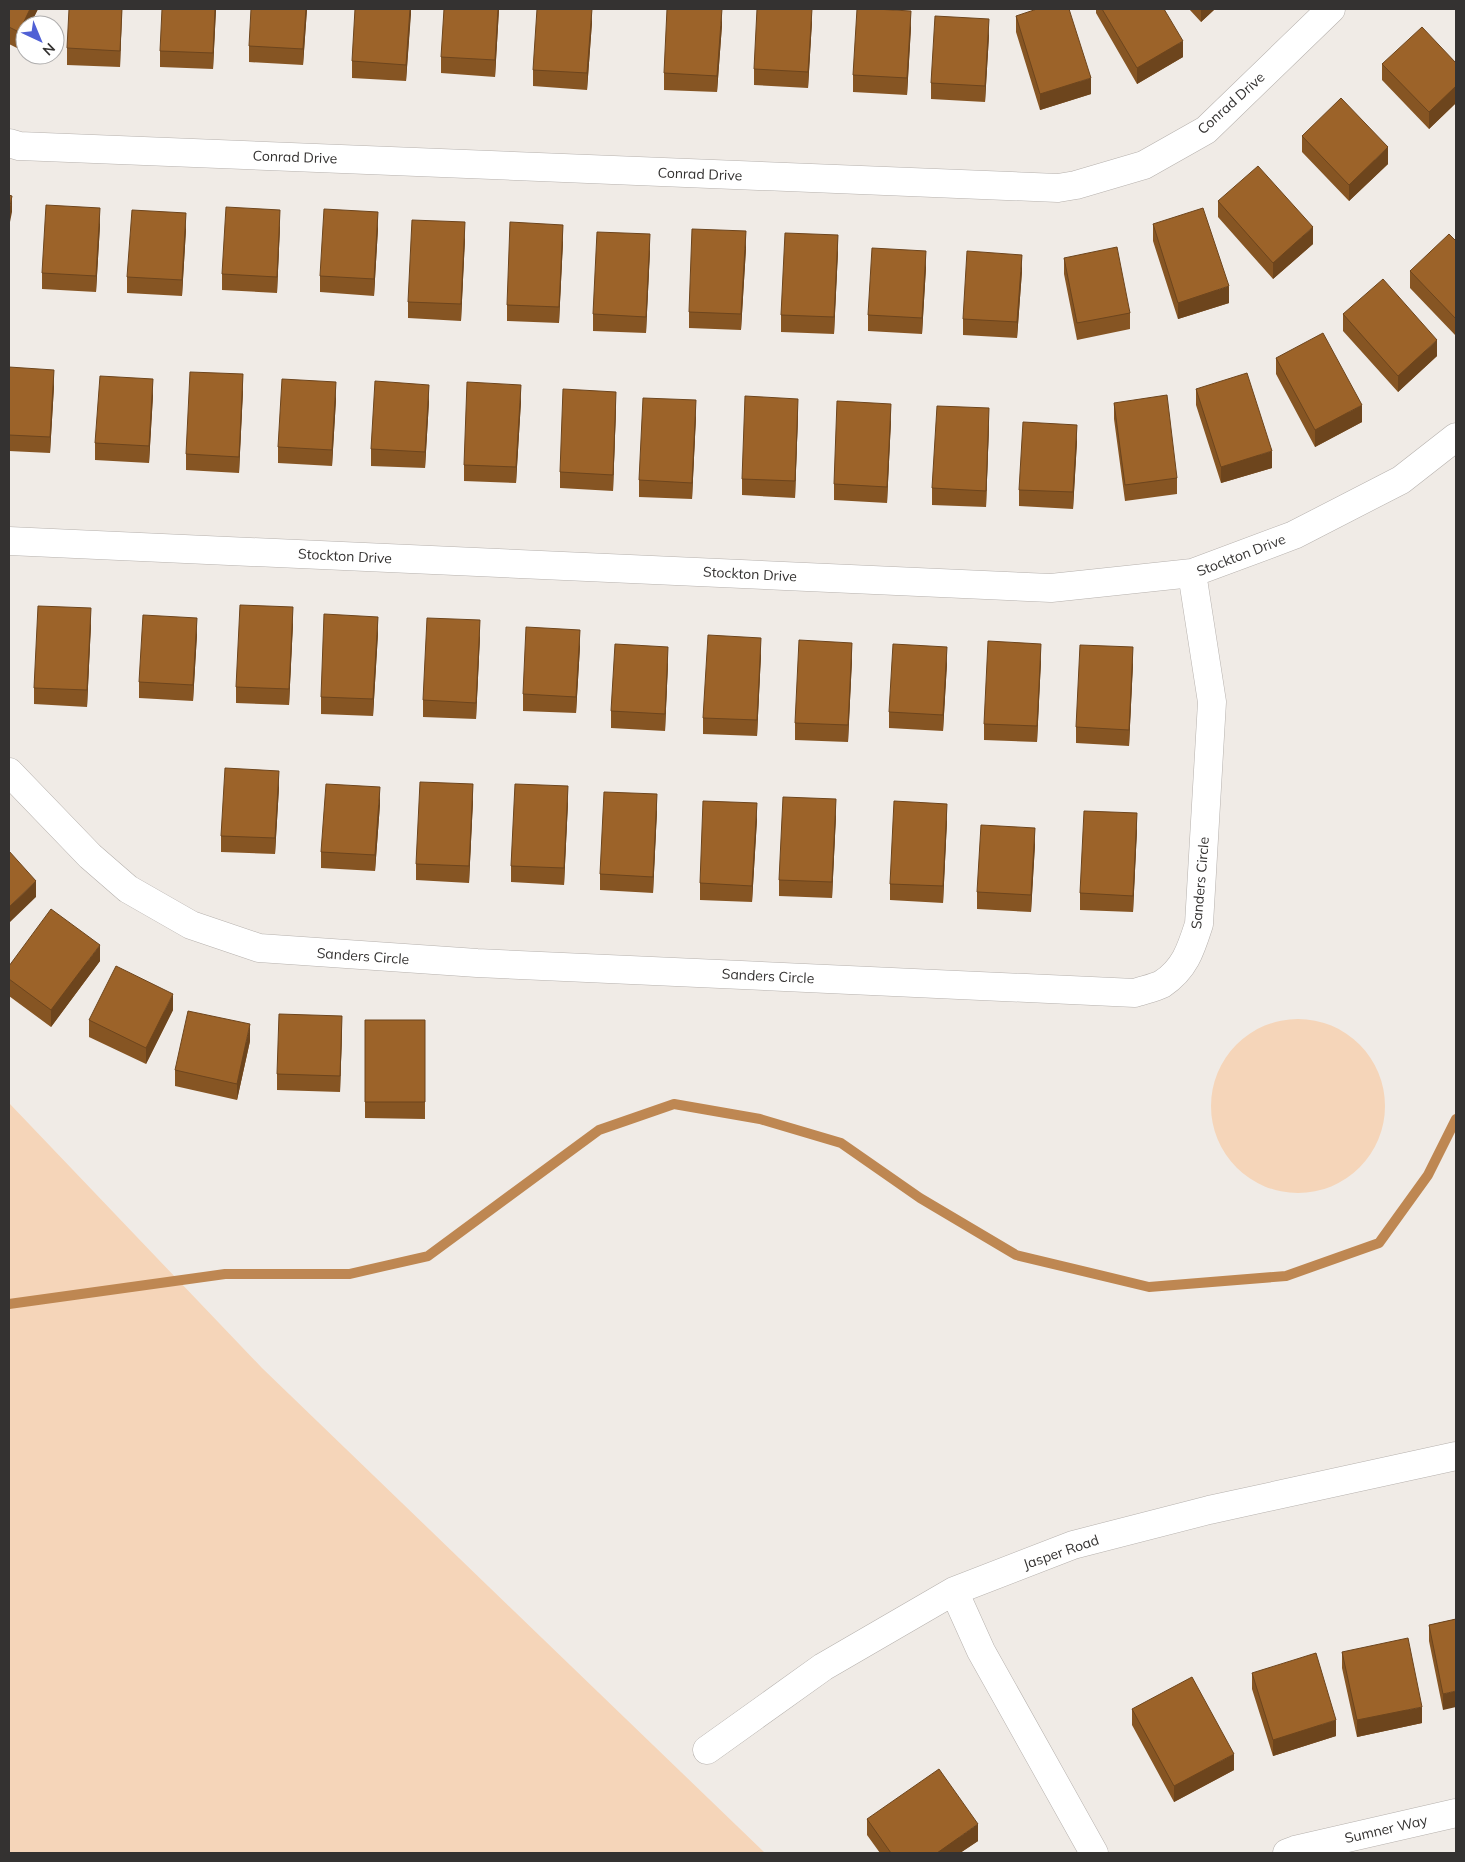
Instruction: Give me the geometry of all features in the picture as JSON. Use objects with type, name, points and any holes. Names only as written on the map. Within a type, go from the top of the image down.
[{"type":"street","name":"Conrad Drive","points":[[9,143],[19,146],[1058,188],[1076,185],[1144,165],[1206,130],[1331,9]]},
{"type":"street","name":"Stockton Drive","points":[[9,541],[1051,588],[1192,573],[1294,535],[1402,480],[1456,437]]},
{"type":"street","name":"Sanders Circle","points":[[9,772],[90,856],[128,889],[191,925],[259,948],[476,963],[1135,993],[1160,985],[1176,972],[1190,954],[1199,924],[1212,702],[1192,573]]},
{"type":"street","name":"Jasper Road","points":[[707,1750],[823,1667],[954,1591],[1074,1545],[1209,1510],[1456,1456]]},
{"type":"street","points":[[954,1591],[981,1651],[1094,1853]]},
{"type":"street","name":"Sumner Way","points":[[1287,1853],[1456,1814]]},
{"type":"shaded area","points":[[1289,1019],[1307,1019],[1339,1029],[1360,1044],[1375,1065],[1385,1097],[1385,1115],[1375,1147],[1360,1168],[1339,1183],[1323,1189],[1307,1193],[1289,1193],[1257,1183],[1236,1168],[1221,1147],[1215,1131],[1211,1115],[1211,1097],[1221,1065],[1236,1044],[1257,1029],[1273,1023]]},
{"type":"shaded area","points":[[9,1103],[262,1368],[765,1853],[9,1853]]},
{"type":"building","points":[[9,9],[30,9],[27,15],[15,15],[15,30],[9,27]]},
{"type":"building","points":[[69,9],[122,9],[120,51],[67,48]]},
{"type":"building","points":[[162,9],[215,9],[213,53],[160,51]]},
{"type":"building","points":[[251,9],[306,9],[303,49],[249,46]]},
{"type":"building","points":[[355,9],[410,9],[406,65],[352,61]]},
{"type":"building","points":[[444,9],[498,9],[495,60],[441,57]]},
{"type":"building","points":[[537,9],[592,9],[587,73],[533,70]]},
{"type":"building","points":[[667,9],[722,9],[717,76],[664,73]]},
{"type":"building","points":[[757,9],[812,9],[808,72],[754,69]]},
{"type":"building","points":[[857,9],[911,11],[907,78],[853,75]]},
{"type":"building","points":[[1037,9],[1069,9],[1091,78],[1040,94],[1016,16]]},
{"type":"building","points":[[1102,9],[1164,9],[1183,41],[1137,68]]},
{"type":"building","points":[[935,16],[989,19],[985,86],[931,83]]},
{"type":"building","points":[[1422,27],[1456,63],[1456,86],[1429,112],[1382,64]]},
{"type":"building","points":[[1341,98],[1388,147],[1349,185],[1302,136]]},
{"type":"building","points":[[1258,166],[1313,227],[1273,263],[1218,201]]},
{"type":"building","points":[[9,195],[12,196],[9,211]]},
{"type":"building","points":[[46,205],[100,208],[96,276],[42,273]]},
{"type":"building","points":[[226,207],[280,210],[277,277],[222,274]]},
{"type":"building","points":[[1203,208],[1229,286],[1178,303],[1153,224]]},
{"type":"building","points":[[324,209],[378,212],[374,279],[320,276]]},
{"type":"building","points":[[132,210],[186,213],[182,280],[127,277]]},
{"type":"building","points":[[412,220],[465,222],[461,304],[408,302]]},
{"type":"building","points":[[510,222],[563,225],[559,307],[507,305]]},
{"type":"building","points":[[692,229],[746,231],[741,314],[689,312]]},
{"type":"building","points":[[597,232],[650,234],[646,317],[593,314]]},
{"type":"building","points":[[785,233],[838,235],[834,317],[781,315]]},
{"type":"building","points":[[1449,234],[1456,241],[1456,319],[1410,271]]},
{"type":"building","points":[[1117,247],[1130,313],[1077,323],[1064,258]]},
{"type":"building","points":[[872,248],[926,251],[922,318],[868,315]]},
{"type":"building","points":[[967,251],[1022,255],[1017,322],[963,319]]},
{"type":"building","points":[[1383,279],[1437,340],[1398,376],[1343,314]]},
{"type":"building","points":[[1323,333],[1362,405],[1315,430],[1276,358]]},
{"type":"building","points":[[9,367],[54,370],[50,437],[9,435]]},
{"type":"building","points":[[190,372],[243,374],[239,457],[186,454]]},
{"type":"building","points":[[1247,373],[1272,451],[1221,467],[1196,389]]},
{"type":"building","points":[[100,376],[153,379],[149,446],[95,443]]},
{"type":"building","points":[[282,379],[336,382],[332,450],[278,447]]},
{"type":"building","points":[[375,381],[429,385],[425,452],[371,449]]},
{"type":"building","points":[[467,382],[521,385],[516,467],[464,465]]},
{"type":"building","points":[[563,389],[616,392],[613,475],[560,472]]},
{"type":"building","points":[[1167,395],[1177,478],[1125,485],[1114,403]]},
{"type":"building","points":[[745,396],[798,399],[795,481],[742,479]]},
{"type":"building","points":[[643,398],[696,400],[692,483],[639,480]]},
{"type":"building","points":[[837,401],[891,404],[887,487],[834,484]]},
{"type":"building","points":[[937,406],[989,408],[986,491],[932,488]]},
{"type":"building","points":[[1023,422],[1077,425],[1073,492],[1019,490]]},
{"type":"building","points":[[240,605],[293,607],[289,689],[236,687]]},
{"type":"building","points":[[38,606],[91,608],[87,690],[34,688]]},
{"type":"building","points":[[324,614],[378,617],[373,699],[321,697]]},
{"type":"building","points":[[143,615],[197,618],[193,685],[139,682]]},
{"type":"building","points":[[427,618],[480,620],[476,703],[423,700]]},
{"type":"building","points":[[526,627],[580,630],[576,697],[523,694]]},
{"type":"building","points":[[708,635],[761,638],[757,720],[703,718]]},
{"type":"building","points":[[799,640],[852,643],[848,725],[795,723]]},
{"type":"building","points":[[988,641],[1041,644],[1037,726],[984,724]]},
{"type":"building","points":[[615,644],[668,647],[665,714],[611,711]]},
{"type":"building","points":[[893,644],[947,647],[943,715],[889,712]]},
{"type":"building","points":[[1080,645],[1133,647],[1129,730],[1076,727]]},
{"type":"building","points":[[225,768],[279,771],[275,838],[221,836]]},
{"type":"building","points":[[420,782],[473,784],[469,866],[416,864]]},
{"type":"building","points":[[326,784],[380,787],[375,855],[321,852]]},
{"type":"building","points":[[515,784],[568,786],[564,868],[511,866]]},
{"type":"building","points":[[604,792],[657,794],[653,877],[600,874]]},
{"type":"building","points":[[783,797],[836,799],[832,882],[779,880]]},
{"type":"building","points":[[703,801],[757,803],[752,886],[700,883]]},
{"type":"building","points":[[894,801],[947,804],[943,886],[890,884]]},
{"type":"building","points":[[1084,811],[1137,813],[1133,896],[1080,893]]},
{"type":"building","points":[[981,825],[1035,828],[1031,895],[977,892]]},
{"type":"building","points":[[9,851],[36,881],[9,907]]},
{"type":"building","points":[[51,909],[100,945],[51,1010],[9,979],[9,966]]},
{"type":"building","points":[[116,966],[173,994],[146,1048],[89,1020]]},
{"type":"building","points":[[188,1011],[250,1024],[237,1084],[175,1070]]},
{"type":"building","points":[[279,1014],[342,1016],[340,1076],[277,1074]]},
{"type":"building","points":[[365,1020],[425,1020],[425,1102],[365,1102]]},
{"type":"building","points":[[1456,1619],[1456,1691],[1443,1694],[1429,1625]]},
{"type":"building","points":[[1408,1638],[1422,1707],[1357,1720],[1342,1652]]},
{"type":"building","points":[[1316,1653],[1336,1720],[1273,1740],[1252,1673]]},
{"type":"building","points":[[1192,1677],[1234,1754],[1174,1786],[1132,1709]]},
{"type":"building","points":[[939,1769],[978,1824],[937,1853],[891,1853],[867,1819]]},
{"type":"waterway","points":[[9,1304],[225,1274],[349,1274],[428,1256],[599,1130],[674,1104],[760,1119],[841,1143],[920,1198],[1016,1255],[1149,1287],[1286,1276],[1379,1243],[1428,1175],[1456,1119]]}]
